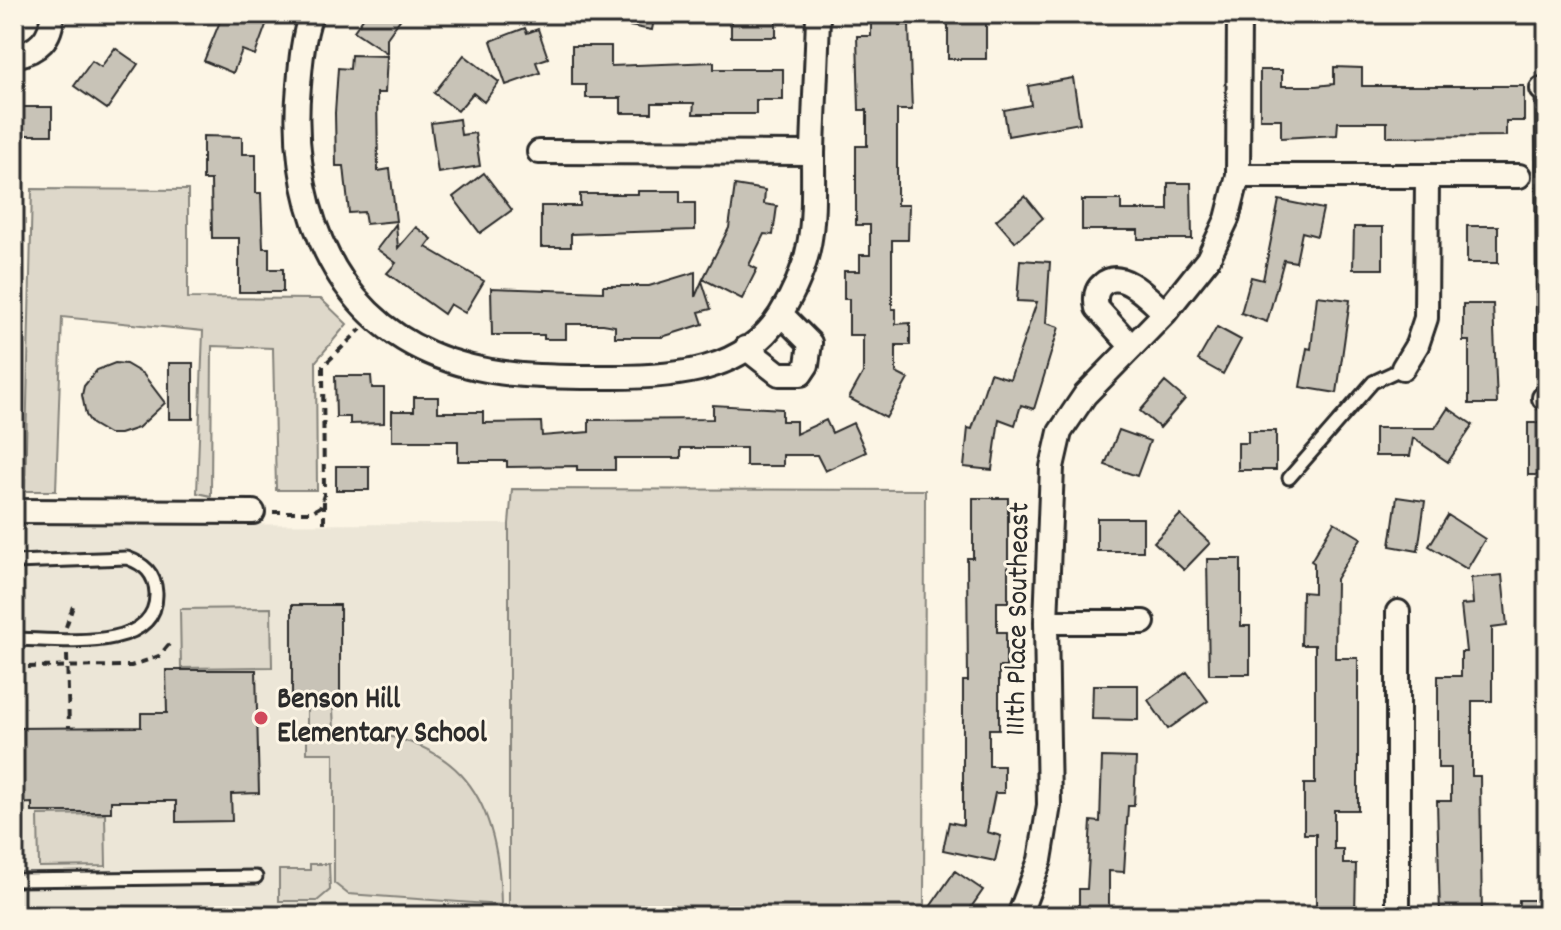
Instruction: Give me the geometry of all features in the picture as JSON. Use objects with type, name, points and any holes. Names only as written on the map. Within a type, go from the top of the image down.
[{"type":"street","points":[[14,56],[40,46],[52,29],[52,14]]},
{"type":"street","points":[[311,14],[304,35],[295,123],[301,181],[313,230],[342,280],[379,320],[428,352],[514,377],[668,377],[723,363],[766,336],[797,283],[811,242],[818,14]]},
{"type":"street","name":"111th Place Southeast","points":[[1019,916],[1040,860],[1049,805],[1046,622],[1052,467],[1060,432],[1085,395],[1165,313],[1208,259],[1227,219],[1238,176],[1239,14]]},
{"type":"street","points":[[539,152],[813,153]]},
{"type":"street","points":[[1238,176],[1519,176]]},
{"type":"street","points":[[1403,368],[1417,345],[1426,318],[1427,176]]},
{"type":"street","points":[[1132,347],[1097,308],[1095,300],[1101,285],[1107,280],[1124,280],[1165,313]]},
{"type":"street","points":[[746,348],[779,374],[801,374],[807,365],[810,343],[805,334],[781,314]]},
{"type":"street","points":[[14,511],[253,512]]},
{"type":"street","points":[[1398,612],[1398,916]]},
{"type":"street","points":[[1046,622],[1143,622]]},
{"type":"lane","points":[[1545,89],[1545,398]]},
{"type":"lane","points":[[1289,478],[1373,382],[1403,368]]},
{"type":"lane","points":[[14,562],[127,558],[143,563],[155,585],[154,608],[138,629],[108,639],[14,639]]},
{"type":"lane","points":[[14,880],[256,877]]},
{"type":"path","points":[[324,524],[323,366],[379,320]]},
{"type":"path","points":[[253,512],[311,512],[320,507],[324,495]]},
{"type":"path","points":[[69,727],[66,625],[73,606]]},
{"type":"path","points":[[14,667],[131,666],[159,656],[171,642]]},
{"type":"shaded area","points":[[32,189],[188,190],[188,298],[321,299],[347,324],[316,361],[317,490],[276,490],[273,348],[212,346],[211,496],[197,493],[203,331],[62,317],[56,491],[25,491]]},
{"type":"shaded area","points":[[512,489],[925,490],[924,916],[372,916],[509,911],[509,524]]},
{"type":"shaded area","name":"Benson Hill Elementary School","points":[[509,524],[509,916],[14,916],[14,525]]},
{"type":"shaded area","points":[[271,608],[272,667],[181,668],[180,609]]},
{"type":"shaded area","points":[[307,708],[333,708],[334,730],[375,734],[410,742],[439,756],[461,775],[479,799],[491,829],[501,905],[348,894],[334,883],[334,753],[307,753]]},
{"type":"shaded area","points":[[105,814],[106,866],[39,867],[38,815]]},
{"type":"shaded area","points":[[310,864],[329,864],[330,890],[317,901],[279,901],[279,870],[310,870]]},
{"type":"building","points":[[223,14],[270,14],[255,55],[242,50],[233,73],[204,61]]},
{"type":"building","points":[[366,14],[404,14],[387,38],[387,53],[354,31]]},
{"type":"building","points":[[608,14],[655,14],[652,30],[607,22]]},
{"type":"building","points":[[731,14],[776,14],[776,37],[731,37]]},
{"type":"building","points":[[871,14],[899,14],[899,25],[909,25],[912,110],[897,110],[897,205],[909,205],[908,240],[892,240],[892,309],[896,309],[896,324],[910,323],[910,345],[896,345],[896,373],[908,379],[886,418],[849,398],[863,373],[863,335],[849,335],[849,299],[844,299],[844,271],[860,271],[860,255],[870,255],[870,225],[856,225],[856,146],[867,146],[867,110],[859,110],[857,36],[871,36]]},
{"type":"building","points":[[948,17],[986,17],[986,59],[948,59]]},
{"type":"building","points":[[525,28],[527,33],[538,29],[548,58],[536,62],[540,73],[506,85],[491,41]]},
{"type":"building","points":[[572,46],[611,46],[611,66],[714,62],[714,69],[783,69],[783,100],[756,100],[756,114],[693,114],[694,103],[652,103],[652,113],[621,113],[621,98],[586,98],[586,85],[572,85]]},
{"type":"building","points":[[115,48],[138,64],[107,109],[74,86],[92,61],[101,67]]},
{"type":"building","points":[[351,55],[387,56],[385,93],[377,93],[378,171],[390,169],[396,221],[366,224],[364,212],[349,213],[344,166],[336,166],[338,68],[350,69]]},
{"type":"building","points":[[464,55],[499,82],[484,102],[473,93],[458,111],[434,93]]},
{"type":"building","points":[[1334,67],[1362,68],[1362,86],[1524,86],[1524,121],[1506,121],[1506,136],[1387,137],[1387,122],[1338,122],[1337,135],[1281,138],[1281,119],[1260,119],[1260,70],[1282,70],[1282,86],[1316,86],[1334,84]]},
{"type":"building","points":[[1073,78],[1080,123],[1008,136],[1004,110],[1031,105],[1028,86]]},
{"type":"building","points":[[14,107],[52,107],[52,135],[14,135]]},
{"type":"building","points":[[459,119],[461,135],[475,133],[480,166],[438,173],[431,123]]},
{"type":"building","points":[[203,136],[242,137],[242,154],[256,154],[256,193],[261,193],[263,248],[269,248],[269,269],[283,269],[283,292],[239,292],[239,238],[212,238],[211,180],[203,180]]},
{"type":"building","points":[[484,173],[512,210],[480,233],[453,197]]},
{"type":"building","points":[[1168,183],[1191,183],[1192,239],[1138,239],[1138,230],[1082,230],[1082,200],[1121,200],[1121,210],[1168,210]]},
{"type":"building","points":[[735,185],[765,190],[764,204],[777,206],[773,235],[764,234],[749,265],[757,269],[742,299],[703,279],[729,228]]},
{"type":"building","points":[[638,191],[680,191],[680,203],[695,203],[695,230],[571,234],[571,247],[541,247],[541,206],[580,206],[580,194],[638,194]]},
{"type":"building","points":[[1025,196],[1043,218],[1015,242],[996,220]]},
{"type":"building","points":[[1279,200],[1323,209],[1317,236],[1302,232],[1296,262],[1284,260],[1267,322],[1241,313],[1251,277],[1263,280]]},
{"type":"building","points":[[396,224],[398,248],[416,227],[432,239],[426,247],[484,281],[465,313],[450,304],[444,314],[387,273],[396,263],[377,249]]},
{"type":"building","points":[[1467,226],[1498,226],[1498,263],[1467,263]]},
{"type":"building","points":[[1354,227],[1383,227],[1383,269],[1353,269]]},
{"type":"building","points":[[1020,260],[1050,262],[1046,323],[1059,327],[1034,409],[1021,405],[1015,425],[999,419],[992,470],[964,467],[968,428],[972,429],[990,373],[1010,379],[1037,302],[1017,301]]},
{"type":"building","points":[[695,272],[695,297],[702,281],[711,309],[699,312],[703,324],[662,337],[615,337],[615,326],[603,324],[566,324],[566,339],[544,339],[544,335],[492,335],[491,288],[603,292],[603,286],[649,286]]},
{"type":"building","points":[[1317,296],[1350,300],[1337,393],[1300,387],[1307,348],[1311,349]]},
{"type":"building","points":[[1463,304],[1493,304],[1497,404],[1469,404],[1469,341],[1463,341]]},
{"type":"building","points":[[1217,327],[1241,340],[1223,374],[1198,360]]},
{"type":"building","points":[[115,363],[126,364],[143,374],[165,403],[138,428],[109,434],[92,424],[86,415],[82,395],[84,386],[97,370]]},
{"type":"building","points":[[169,363],[193,363],[193,419],[169,419]]},
{"type":"building","points":[[335,376],[371,376],[372,388],[384,388],[384,423],[350,424],[350,417],[336,417]]},
{"type":"building","points":[[1165,382],[1185,399],[1160,428],[1140,411]]},
{"type":"building","points":[[414,397],[438,397],[438,412],[483,412],[483,423],[541,422],[542,436],[589,432],[589,420],[713,419],[713,405],[782,409],[782,421],[796,421],[796,434],[826,420],[832,433],[853,423],[866,452],[825,471],[817,455],[783,455],[783,466],[746,466],[746,448],[681,448],[681,458],[615,458],[615,470],[577,470],[577,466],[507,467],[507,461],[458,461],[458,441],[392,441],[392,411],[414,411]]},
{"type":"building","points":[[1448,408],[1473,425],[1448,462],[1413,438],[1410,456],[1375,456],[1375,428],[1435,428]]},
{"type":"building","points":[[1528,423],[1547,423],[1547,475],[1528,475]]},
{"type":"building","points":[[1119,430],[1150,441],[1137,476],[1105,465]]},
{"type":"building","points":[[1248,431],[1276,431],[1276,470],[1238,470],[1238,443],[1248,443]]},
{"type":"building","points":[[336,466],[369,466],[369,490],[336,490]]},
{"type":"building","points":[[1397,497],[1425,501],[1418,551],[1390,546]]},
{"type":"building","points":[[973,498],[1008,498],[1008,602],[997,602],[997,632],[1006,632],[1006,667],[999,667],[999,729],[989,729],[989,766],[1004,766],[1004,793],[995,793],[987,832],[1001,836],[995,861],[943,850],[949,822],[963,825],[963,681],[968,681],[967,558],[973,558]]},
{"type":"building","points":[[1180,515],[1210,543],[1184,570],[1154,542]]},
{"type":"building","points":[[1448,515],[1485,539],[1467,569],[1429,546]]},
{"type":"building","points":[[1097,518],[1143,518],[1143,551],[1097,551]]},
{"type":"building","points":[[1334,522],[1361,538],[1336,579],[1335,658],[1358,658],[1358,810],[1334,810],[1334,849],[1343,849],[1343,864],[1356,864],[1355,916],[1316,916],[1316,834],[1304,834],[1304,784],[1315,784],[1315,645],[1301,645],[1302,592],[1314,593],[1314,563],[1311,561]]},
{"type":"building","points":[[1207,559],[1241,559],[1241,626],[1250,626],[1250,674],[1209,674]]},
{"type":"building","points":[[1502,575],[1507,626],[1492,628],[1492,701],[1472,701],[1472,776],[1480,776],[1482,916],[1440,916],[1437,801],[1451,801],[1451,768],[1438,768],[1438,676],[1461,676],[1461,652],[1466,652],[1461,605],[1473,604],[1471,578]]},
{"type":"building","points":[[292,605],[340,605],[340,701],[292,701]]},
{"type":"building","points":[[166,670],[256,670],[259,793],[231,794],[232,821],[176,822],[176,801],[111,801],[111,812],[32,812],[32,803],[14,804],[14,728],[141,727],[141,713],[167,713]]},
{"type":"building","points":[[1187,672],[1208,701],[1168,729],[1148,700]]},
{"type":"building","points":[[1093,685],[1138,685],[1138,720],[1092,719]]},
{"type":"building","points":[[1102,757],[1136,758],[1134,806],[1128,806],[1124,872],[1109,871],[1109,916],[1079,916],[1079,889],[1087,889],[1091,821],[1100,822]]},
{"type":"building","points":[[955,871],[983,890],[965,916],[943,916],[930,907]]},
{"type":"building","points":[[1519,900],[1547,900],[1547,916],[1518,916]]},
{"type":"place","name":"Benson Hill Elementary School","points":[[261,718]]}]
